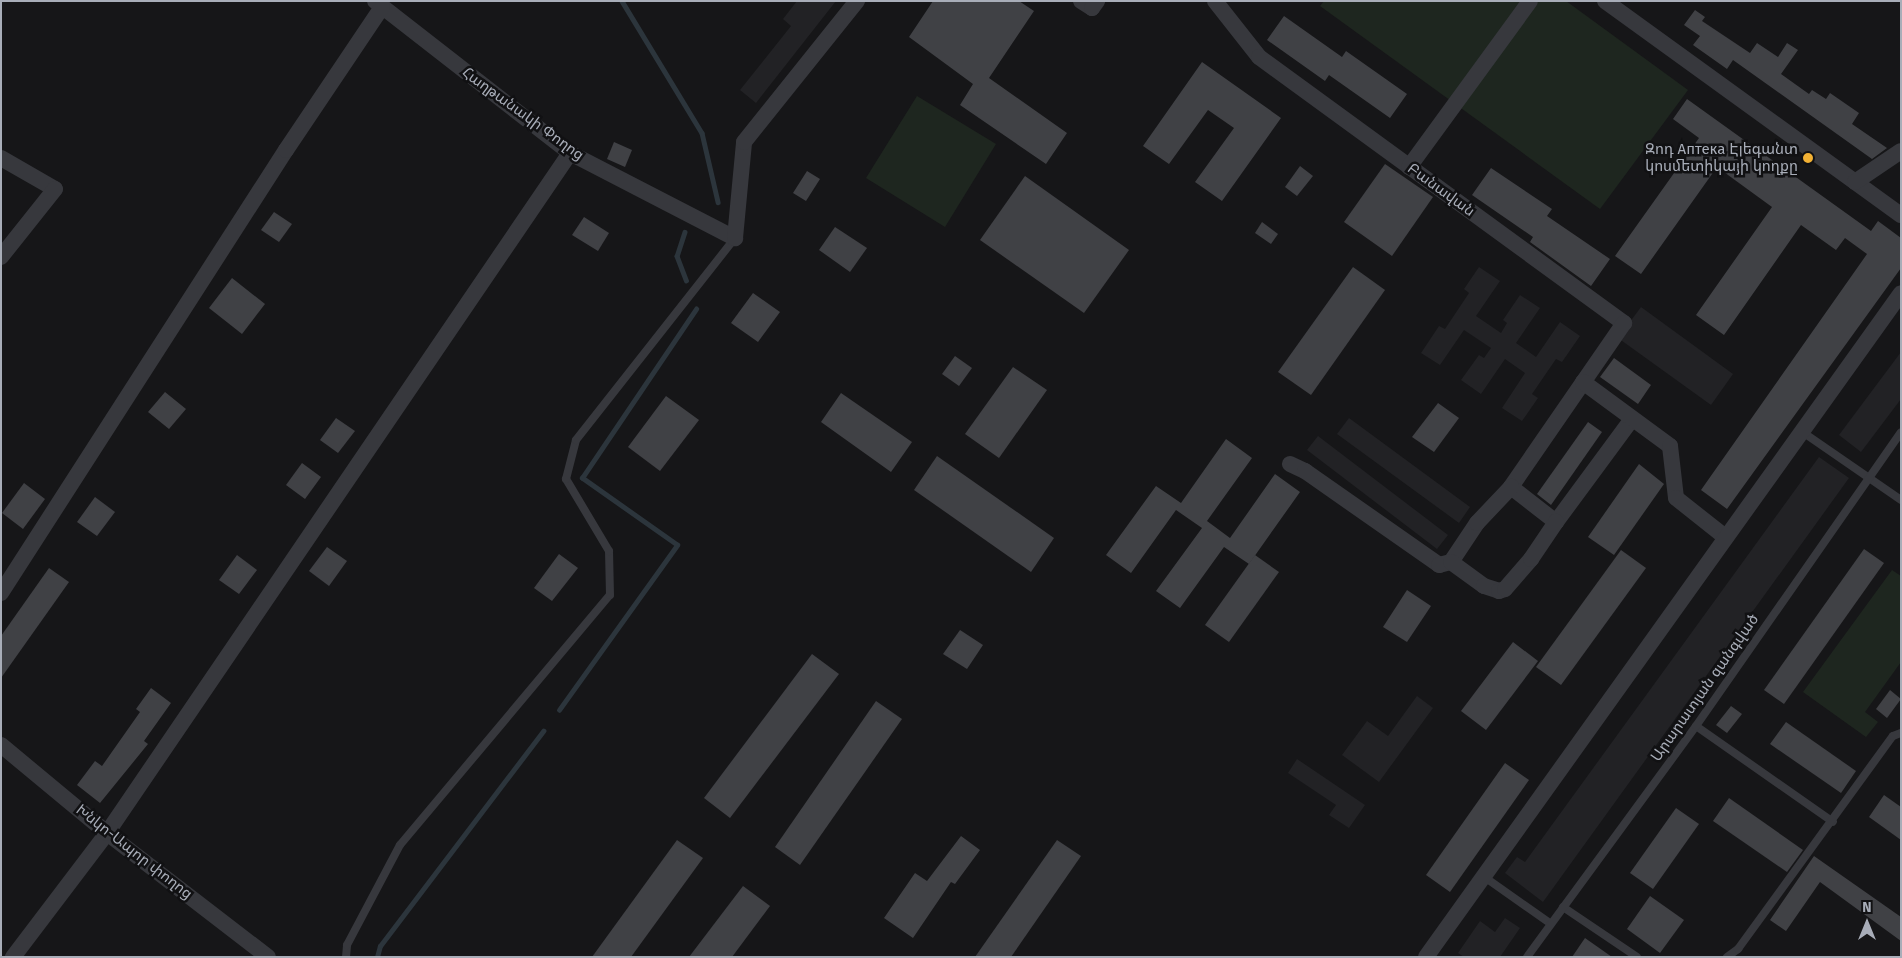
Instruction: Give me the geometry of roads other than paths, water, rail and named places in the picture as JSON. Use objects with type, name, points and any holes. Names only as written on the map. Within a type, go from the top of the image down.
[{"type":"street","points":[[735,238],[744,142],[856,1]]},
{"type":"street","points":[[1081,1],[1092,8],[1097,1]]},
{"type":"street","name":"Բանավան","points":[[1215,1],[1259,57],[1624,323],[1583,382]]},
{"type":"street","points":[[1409,167],[1530,1]]},
{"type":"street","points":[[1605,1],[1901,215]]},
{"type":"street","points":[[1,593],[379,4]]},
{"type":"street","name":"Հաղթանակի Փողոց","points":[[379,4],[570,152],[735,238]]},
{"type":"street","points":[[1854,182],[1901,151]]},
{"type":"street","points":[[13,957],[107,833],[570,152]]},
{"type":"street","points":[[1,158],[55,189],[1,257]]},
{"type":"street","points":[[1426,957],[1724,536],[1901,293]]},
{"type":"street","points":[[1290,464],[1306,471],[1439,565],[1451,562],[1477,523],[1511,487],[1583,382],[1670,446],[1676,498],[1724,536]]},
{"type":"street","points":[[1451,562],[1484,586],[1499,591],[1505,588],[1531,558],[1632,419]]},
{"type":"street","points":[[1511,487],[1556,522]]},
{"type":"street","name":"Խնկո-Ապոր փողոց","points":[[1,744],[107,833],[268,957]]},
{"type":"lane","points":[[346,957],[347,945],[400,845],[610,595],[609,551],[566,479],[576,440],[735,238]]},
{"type":"lane","points":[[1801,431],[1867,480],[1901,500]]},
{"type":"lane","name":"Արարատյան զանգված","points":[[1527,957],[1696,726],[1901,432]]},
{"type":"lane","points":[[1696,726],[1833,822]]},
{"type":"lane","points":[[1727,957],[1738,949],[1833,822],[1893,736],[1901,734]]},
{"type":"lane","points":[[1483,876],[1551,924]]},
{"type":"lane","points":[[1564,907],[1637,957]]},
{"type":"waterway","points":[[622,1],[702,133],[718,202]]},
{"type":"waterway","points":[[685,232],[677,256],[686,280]]},
{"type":"waterway","points":[[559,710],[677,545],[582,478],[696,309]]},
{"type":"waterway","points":[[377,957],[380,946],[543,731]]},
{"type":"place","name":"Զոդ Аптека Էլեգանտ կոսմետիկայի կողքը","points":[[1808,158]]}]
